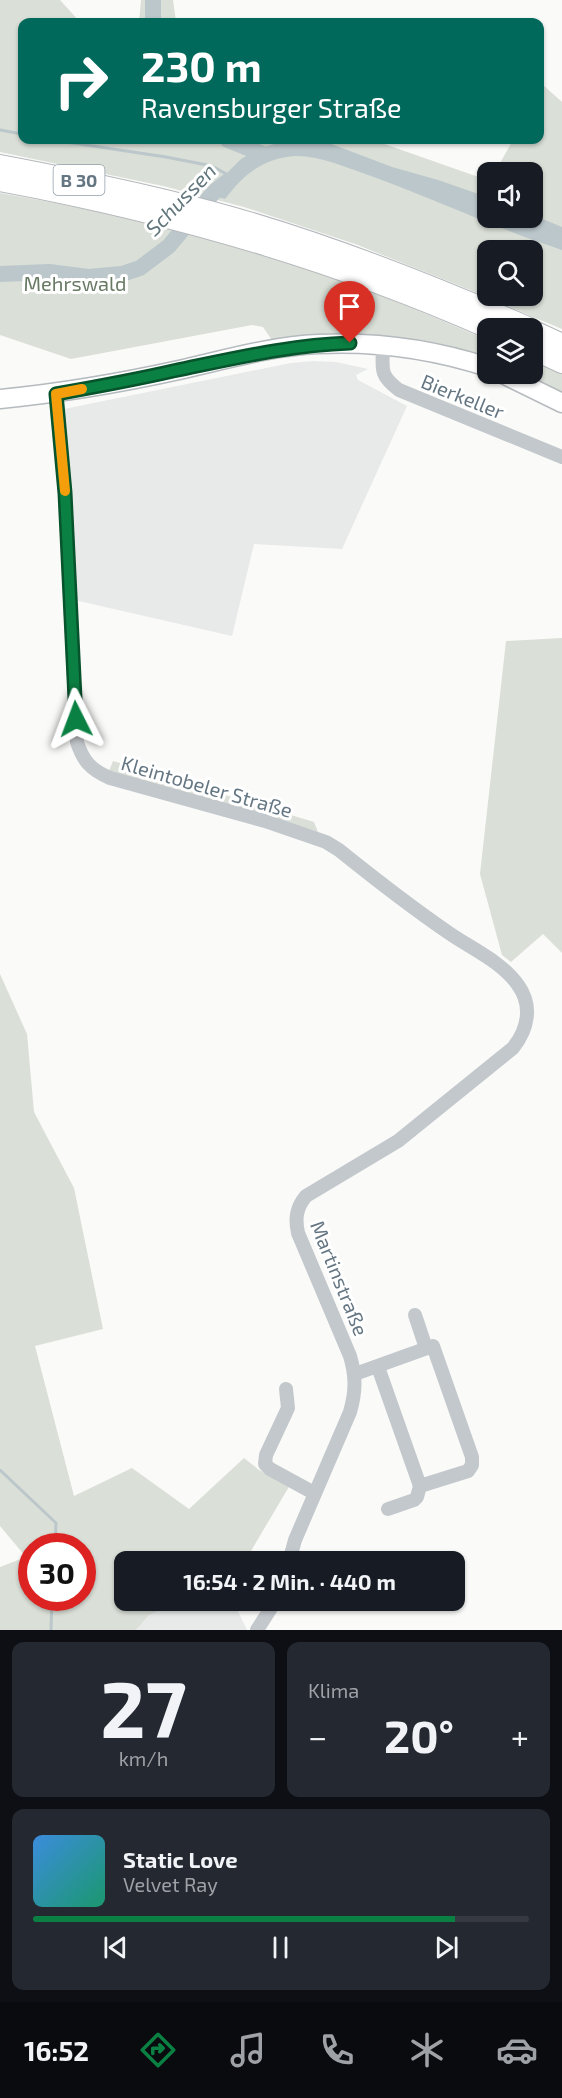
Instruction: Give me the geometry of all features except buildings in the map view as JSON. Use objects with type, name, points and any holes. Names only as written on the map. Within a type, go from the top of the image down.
[{"type":"highway","name":"B 30","points":[[0,165],[350,256],[454,295],[506,318]]},
{"type":"highway","name":"B 30","points":[[0,181],[154,205]]},
{"type":"highway","name":"B 30","points":[[232,226],[477,323]]},
{"type":"highway","name":"B 30","points":[[543,335],[562,344]]},
{"type":"highway","points":[[543,354],[562,363]]},
{"type":"main road","points":[[0,399],[56,394],[130,381],[278,349],[315,344],[383,344],[420,349],[477,364]]},
{"type":"main road","points":[[523,384],[562,403]]},
{"type":"street","name":"Bierkeller","points":[[383,344],[383,373],[387,381],[399,390],[562,457]]},
{"type":"street","name":"Kleintobeler Straße","points":[[56,394],[65,493],[77,742],[84,761],[99,773],[110,778],[265,821],[326,842],[417,911],[507,972]]},
{"type":"street","name":"Martinstraße","points":[[293,1551],[314,1492],[350,1412],[355,1394],[355,1374],[350,1356],[298,1233],[296,1214],[298,1208],[306,1196],[398,1141],[513,1048],[521,1038],[528,1014],[519,985],[507,972]]},
{"type":"street","points":[[416,1315],[426,1348]]},
{"type":"street","points":[[355,1374],[434,1346],[472,1457],[472,1465],[468,1471],[420,1486]]},
{"type":"street","points":[[378,1367],[420,1486],[414,1500],[388,1509]]},
{"type":"street","points":[[286,1389],[288,1408],[266,1455],[265,1464],[270,1469],[314,1492]]},
{"type":"street","points":[[257,1630],[269,1611]]},
{"type":"shaded area","points":[[274,144],[332,144],[392,167],[477,194],[477,218],[334,163],[296,156],[274,160],[255,169],[239,182],[225,199],[206,194],[241,159]]},
{"type":"shaded area","points":[[543,219],[562,227],[562,250],[543,243],[543,240],[534,240],[502,228],[543,228]]},
{"type":"shaded area","points":[[336,362],[368,369],[356,375],[358,380],[407,406],[342,549],[254,544],[232,636],[70,599],[59,427],[64,409],[291,363]]},
{"type":"shaded area","points":[[157,1611],[238,1611],[247,1630],[136,1630],[149,1615]]},
{"type":"green space","points":[[0,0],[60,0],[76,18],[18,18],[18,144],[384,144],[477,176],[477,228],[543,228],[543,162],[501,162],[511,144],[544,144],[544,86],[562,102],[562,329],[543,321],[543,318],[536,318],[508,306],[543,306],[543,240],[477,240],[477,293],[355,244],[244,207],[163,186],[0,152]]},
{"type":"green space","points":[[141,0],[173,0],[175,18],[139,18]]},
{"type":"green space","name":"Mehrswald","points":[[0,193],[168,227],[257,252],[323,274],[477,336],[477,364],[450,356],[278,349],[263,327],[252,325],[71,359],[0,335]]},
{"type":"green space","points":[[543,365],[562,374],[562,403],[523,384],[543,384]]},
{"type":"green space","points":[[562,638],[562,953],[543,934],[511,962],[502,955],[480,874],[506,641]]},
{"type":"green space","points":[[113,761],[314,822],[318,832],[109,771]]},
{"type":"green space","points":[[0,974],[27,1034],[34,1112],[74,1188],[103,1329],[35,1346],[74,1496],[132,1468],[189,1509],[244,1458],[259,1470],[290,1485],[251,1551],[114,1551],[114,1611],[158,1611],[149,1615],[136,1630],[0,1630],[0,1567],[18,1560],[18,1611],[96,1611],[96,1533],[18,1533],[18,1547],[0,1526]]},
{"type":"waterway","points":[[153,0],[153,18]]},
{"type":"waterway","points":[[0,130],[18,133]]},
{"type":"waterway","points":[[80,144],[212,166],[230,176]]},
{"type":"waterway","points":[[238,144],[263,154]]},
{"type":"waterway","name":"Schussen","points":[[0,274],[49,272],[88,277],[122,274],[140,268],[169,246],[214,192],[228,181]]},
{"type":"waterway","points":[[0,1470],[56,1523],[56,1533]]},
{"type":"waterway","points":[[51,1630],[52,1611]]},
{"type":"slow traffic","points":[[65,491],[56,394],[82,389]]},
{"type":"route","points":[[76,719],[65,493],[56,394],[130,381],[278,349],[315,344],[350,343]]}]
